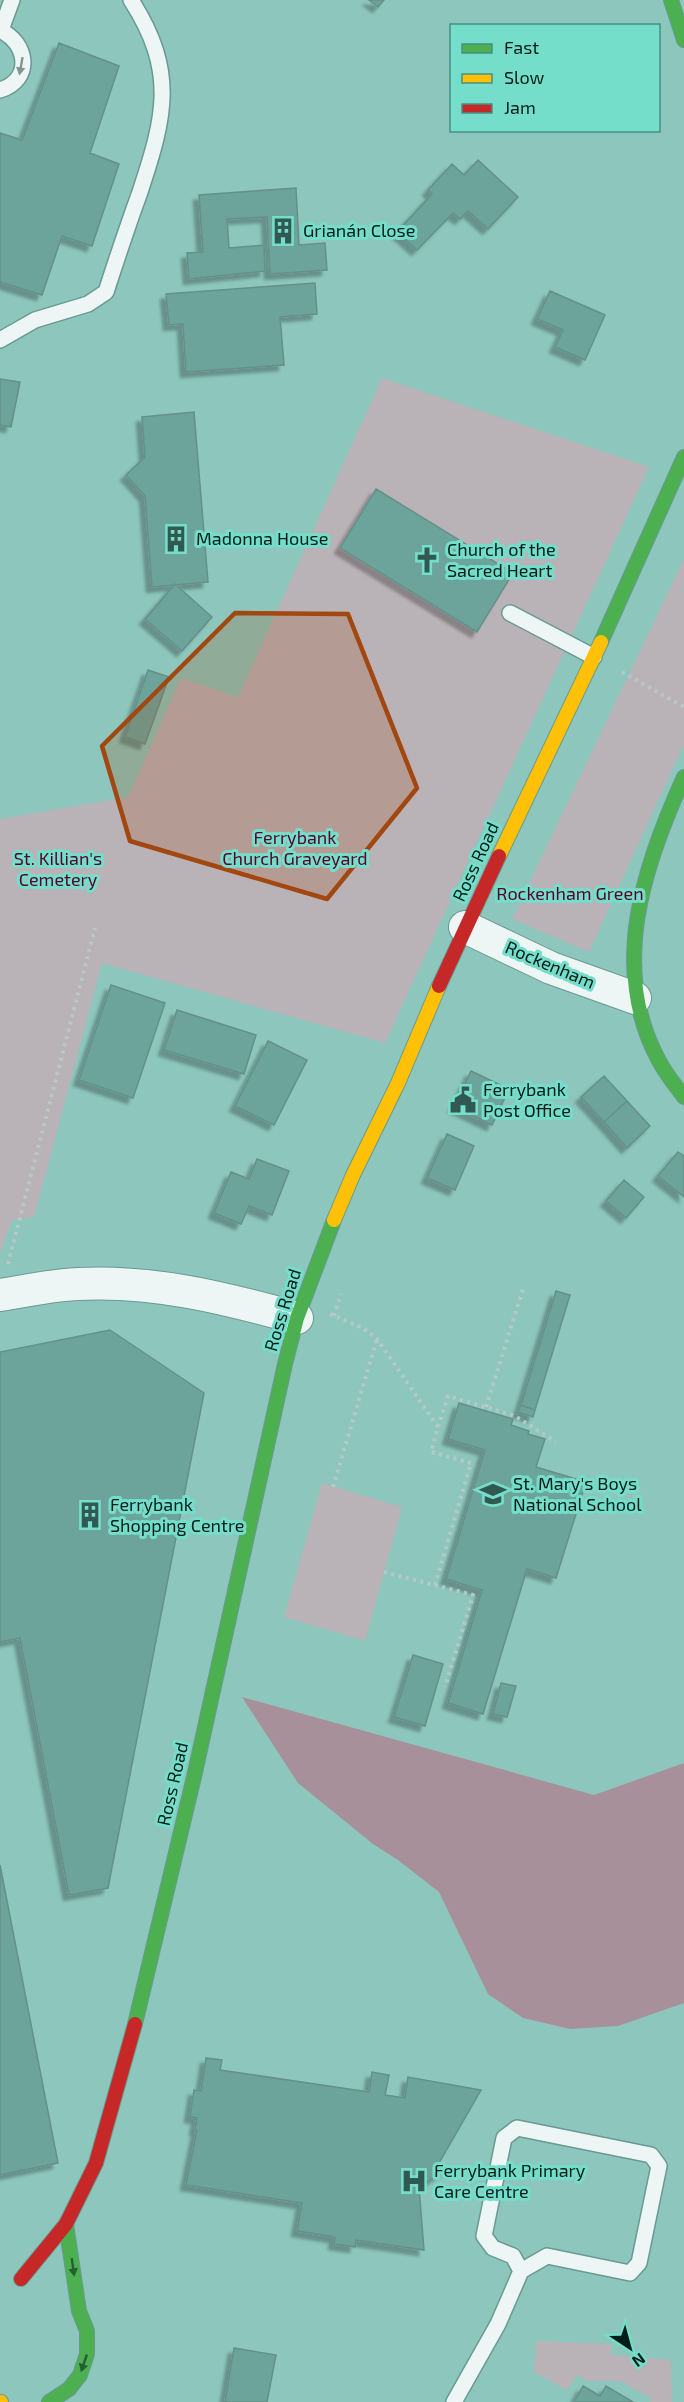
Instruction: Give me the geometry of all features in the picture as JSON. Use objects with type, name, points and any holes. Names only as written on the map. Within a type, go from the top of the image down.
[{"type":"main road","points":[[671,0],[684,40]]},
{"type":"main road","name":"Ross Road","points":[[43,2282],[15,2280],[66,2224],[96,2163],[127,2055],[194,1777],[221,1646],[299,1311],[332,1223],[398,1083],[465,927],[594,657],[684,457]]},
{"type":"main road","points":[[684,777],[660,829],[639,903],[633,957],[635,998],[646,1033],[684,1097]]},
{"type":"main road","points":[[49,2402],[69,2389],[80,2375],[87,2354],[87,2331],[79,2311],[66,2224]]},
{"type":"main road","points":[[64,2295],[79,2311]]},
{"type":"street","name":"Rockenham","points":[[465,927],[562,972],[635,998]]},
{"type":"street","points":[[3,1283],[145,1285],[299,1311]]},
{"type":"lane","points":[[0,90],[14,82],[20,74],[23,63],[18,42],[0,30],[12,0]]},
{"type":"lane","points":[[0,340],[35,320],[88,304],[106,292],[156,141],[163,106],[159,66],[153,40],[131,0]]},
{"type":"lane","points":[[510,613],[594,657]]},
{"type":"lane","points":[[454,2402],[498,2324],[521,2271],[547,2256],[630,2273],[639,2263],[659,2166],[651,2155],[517,2128],[504,2138],[484,2236],[493,2248],[513,2256],[521,2271]]},
{"type":"path","points":[[594,657],[684,706]]},
{"type":"path","points":[[3,1283],[94,928]]},
{"type":"path","points":[[486,1407],[524,1286]]},
{"type":"path","points":[[299,1311],[347,1320],[377,1339],[438,1427]]},
{"type":"path","points":[[333,1487],[377,1339]]},
{"type":"path","points":[[435,1585],[471,1463],[431,1452],[448,1396],[515,1416],[556,1442]]},
{"type":"path","points":[[384,1572],[473,1595],[445,1687]]},
{"type":"highlighted area","points":[[235,613],[348,614],[417,788],[327,899],[130,841],[102,746]]},
{"type":"green space","name":"Ferrybank Church Graveyard","points":[[382,378],[649,467],[385,1043],[102,963],[34,1217],[12,1220],[0,1253],[0,819],[128,797],[181,678],[238,697]]},
{"type":"green space","name":"Rockenham Green","points":[[684,559],[684,744],[589,952],[512,919]]},
{"type":"green space","points":[[322,1483],[402,1507],[365,1641],[284,1617]]},
{"type":"green space","points":[[536,2341],[611,2344],[611,2355],[671,2360],[672,2402],[650,2402],[651,2398],[620,2381],[587,2381],[577,2375],[567,2390],[534,2372]]},
{"type":"shaded area","points":[[242,1697],[594,1795],[684,1763],[684,2003],[618,2026],[570,2029],[523,2018],[488,1994],[439,1892],[373,1844],[298,1783]]},
{"type":"building","points":[[369,0],[384,0],[378,7]]},
{"type":"building","points":[[59,43],[119,66],[90,153],[119,164],[92,246],[62,236],[42,295],[0,282],[0,133],[22,140]]},
{"type":"building","points":[[478,160],[518,197],[488,229],[468,211],[460,219],[453,213],[417,250],[397,232],[432,194],[428,190],[452,164],[464,175]]},
{"type":"building","name":"Grianán Close","points":[[296,188],[299,245],[325,243],[327,270],[270,274],[267,217],[227,219],[229,248],[264,245],[265,271],[189,279],[187,253],[203,252],[199,195]]},
{"type":"building","points":[[315,283],[317,314],[280,317],[284,365],[186,372],[183,324],[169,325],[166,294]]},
{"type":"building","points":[[550,291],[605,315],[585,360],[555,347],[563,330],[537,319]]},
{"type":"building","points":[[0,379],[20,382],[11,427],[0,425]]},
{"type":"building","name":"Madonna House","points":[[194,412],[208,582],[152,587],[145,496],[126,475],[145,457],[142,417]]},
{"type":"building","name":"Church of the Sacred Heart","points":[[376,489],[513,573],[477,632],[340,548]]},
{"type":"building","points":[[175,584],[212,617],[182,651],[145,619]]},
{"type":"building","points":[[148,670],[169,677],[145,744],[125,737]]},
{"type":"building","points":[[111,985],[165,1003],[133,1098],[79,1080]]},
{"type":"building","points":[[177,1010],[256,1035],[244,1074],[164,1050]]},
{"type":"building","points":[[268,1041],[307,1060],[274,1125],[235,1106]]},
{"type":"building","points":[[471,1071],[509,1089],[492,1125],[454,1107]]},
{"type":"building","points":[[604,1076],[627,1101],[604,1122],[581,1097]]},
{"type":"building","points":[[627,1101],[650,1126],[627,1148],[604,1122]]},
{"type":"building","points":[[447,1134],[474,1146],[455,1190],[427,1178]]},
{"type":"building","points":[[678,1152],[684,1156],[684,1197],[658,1176]]},
{"type":"building","points":[[257,1159],[289,1171],[272,1215],[249,1206],[241,1224],[214,1213],[231,1172],[249,1179]]},
{"type":"building","points":[[624,1180],[644,1197],[626,1218],[606,1201]]},
{"type":"building","points":[[556,1291],[570,1295],[535,1410],[521,1405]]},
{"type":"building","name":"Ferrybank Shopping Centre","points":[[110,1330],[204,1393],[108,1888],[69,1895],[20,1638],[0,1642],[0,1352]]},
{"type":"building","points":[[459,1403],[513,1419],[511,1425],[529,1431],[528,1434],[545,1439],[536,1467],[586,1482],[556,1578],[527,1569],[483,1714],[448,1703],[482,1590],[446,1579],[485,1450],[448,1439]]},
{"type":"building","points":[[521,1405],[535,1410],[533,1417],[518,1412]]},
{"type":"building","points":[[413,1655],[443,1664],[425,1726],[394,1717]]},
{"type":"building","points":[[501,1683],[516,1686],[507,1717],[493,1714]]},
{"type":"building","points":[[0,1865],[58,2163],[0,2175]]},
{"type":"building","points":[[206,2058],[222,2060],[220,2070],[369,2092],[372,2072],[389,2075],[385,2095],[405,2098],[408,2077],[481,2090],[435,2170],[445,2171],[419,2187],[424,2250],[356,2240],[355,2247],[334,2244],[335,2237],[297,2231],[302,2203],[186,2185],[197,2130],[195,2130],[197,2118],[190,2117],[194,2090],[201,2091]]},
{"type":"building","points":[[234,2348],[276,2355],[267,2402],[225,2402]]},
{"type":"building","points":[[583,2386],[600,2396],[606,2386],[633,2402],[574,2402]]},
{"type":"traffic: fast","points":[[671,0],[684,40]]},
{"type":"traffic: fast","points":[[601,642],[684,457]]},
{"type":"traffic: fast","points":[[684,777],[656,845],[645,881],[634,953],[636,988],[643,1024],[658,1059],[684,1097]]},
{"type":"traffic: fast","points":[[135,2024],[194,1777],[285,1364],[297,1318],[334,1220]]},
{"type":"traffic: fast","points":[[49,2402],[69,2389],[80,2375],[87,2354],[87,2331],[79,2311],[66,2224]]},
{"type":"traffic: slow","points":[[499,856],[601,642]]},
{"type":"traffic: slow","points":[[334,1220],[353,1175],[398,1083],[439,986]]},
{"type":"traffic: jam","points":[[439,986],[499,856]]},
{"type":"traffic: jam","points":[[21,2279],[66,2224],[96,2163],[135,2024]]},
{"type":"place","name":"Grianán Close","points":[[283,231]]},
{"type":"place","name":"Madonna House","points":[[176,539]]},
{"type":"place","name":"Church of the Sacred Heart","points":[[427,560]]},
{"type":"place","name":"Ferrybank Post Office","points":[[463,1100]]},
{"type":"place","name":"St. Mary's Boys National School","points":[[493,1494]]},
{"type":"place","name":"Ferrybank Shopping Centre","points":[[90,1515]]},
{"type":"place","name":"Ferrybank Primary Care Centre","points":[[414,2181]]},
{"type":"park label","name":"St. Killian's Cemetery","points":[[58,869]]}]
